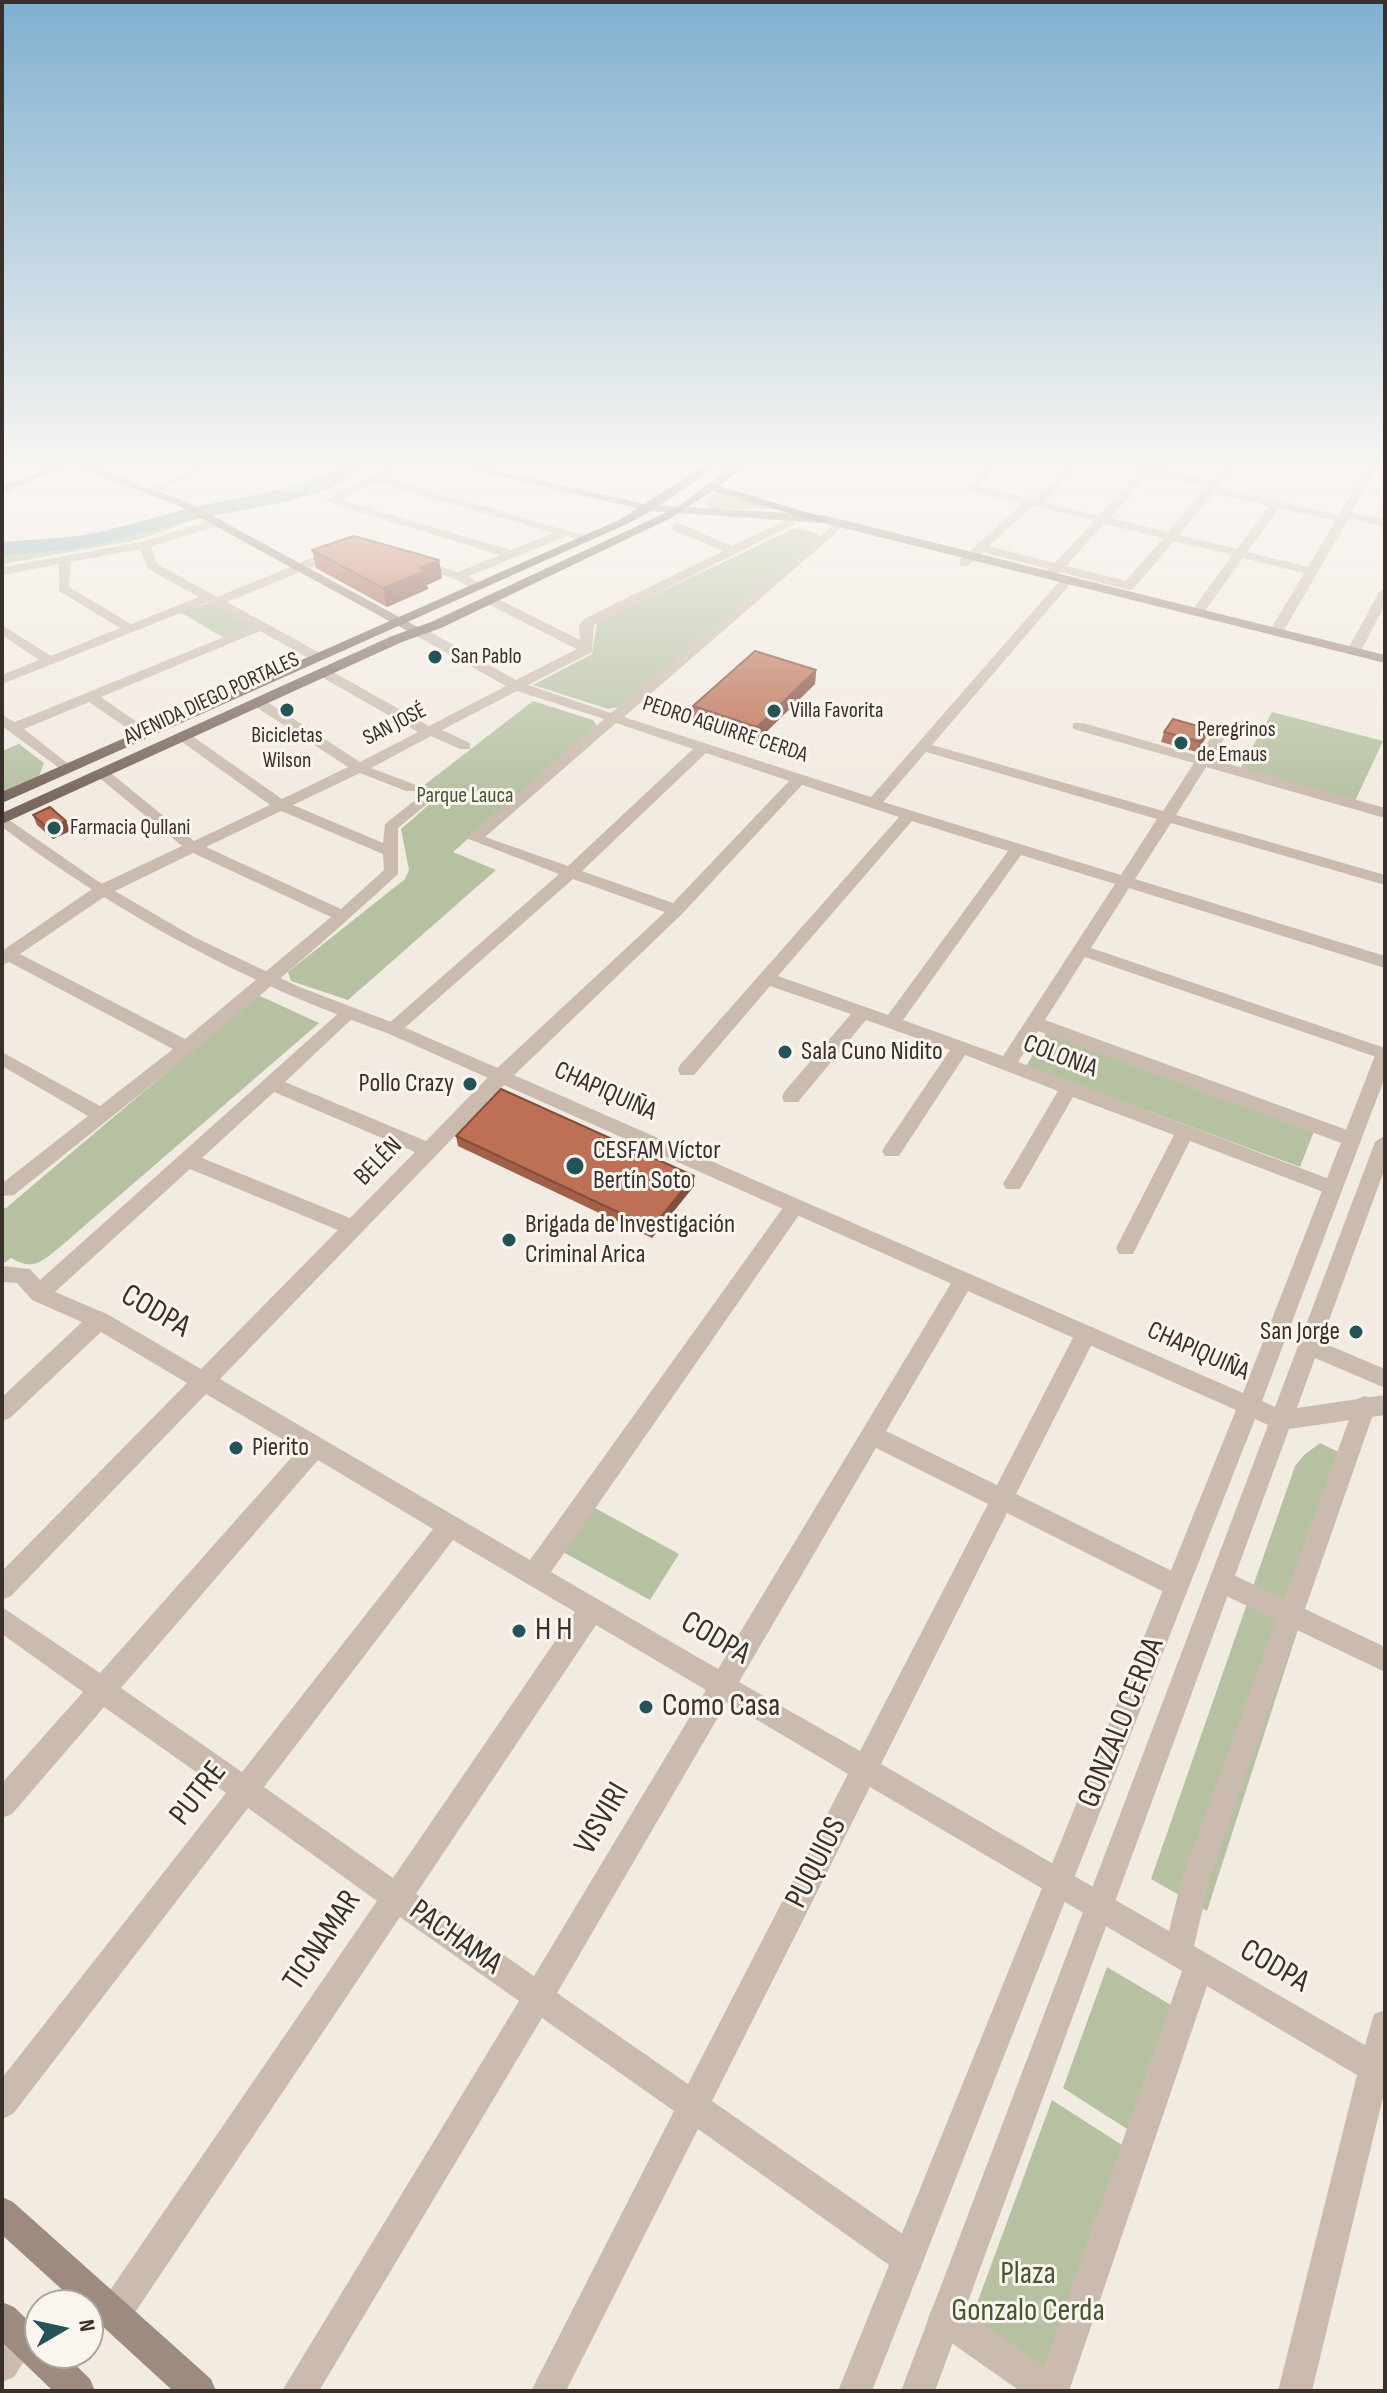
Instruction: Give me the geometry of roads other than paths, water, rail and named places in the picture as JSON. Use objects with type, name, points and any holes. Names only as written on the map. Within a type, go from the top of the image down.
[{"type":"main road","name":"PEDRO AGUIRRE CERDA","points":[[322,579],[418,631]]},
{"type":"main road","name":"AVENIDA DIEGO PORTALES","points":[[2,798],[397,620],[497,579]]},
{"type":"main road","name":"AVENIDA DIEGO PORTALES","points":[[2,819],[535,579]]},
{"type":"main road","points":[[1065,579],[1385,670]]},
{"type":"main road","points":[[1066,579],[1385,659]]},
{"type":"main road","points":[[2,2213],[199,2391]]},
{"type":"main road","points":[[12,2328],[78,2391]]},
{"type":"street","points":[[64,579],[63,588],[130,629]]},
{"type":"street","points":[[174,579],[317,657]]},
{"type":"street","points":[[2,680],[270,579]]},
{"type":"street","points":[[464,579],[478,587]]},
{"type":"street","points":[[490,600],[587,649],[586,626],[589,622],[677,579]]},
{"type":"street","points":[[676,910],[474,838],[771,579]]},
{"type":"street","points":[[874,803],[1058,579]]},
{"type":"street","points":[[1072,579],[1129,586],[1135,579]]},
{"type":"street","points":[[1197,612],[1221,579]]},
{"type":"street","points":[[1276,632],[1307,579]]},
{"type":"street","points":[[1354,651],[1385,592]]},
{"type":"street","points":[[9,729],[259,627]]},
{"type":"street","points":[[2,629],[49,661]]},
{"type":"street","name":"PEDRO AGUIRRE CERDA","points":[[418,631],[516,686],[909,815],[1385,962]]},
{"type":"street","name":"SAN JOSÉ","points":[[7,951],[101,891],[359,768],[587,649]]},
{"type":"street","points":[[323,672],[430,731],[465,746]]},
{"type":"street","points":[[91,697],[145,734]]},
{"type":"street","points":[[258,702],[359,768],[411,788]]},
{"type":"street","points":[[1078,726],[1385,813]]},
{"type":"street","points":[[9,729],[66,769]]},
{"type":"street","points":[[1007,1065],[1222,731]]},
{"type":"street","points":[[183,736],[282,806],[391,852]]},
{"type":"street","points":[[921,746],[1385,880]]},
{"type":"street","points":[[393,1029],[570,873],[703,748]]},
{"type":"street","points":[[102,773],[191,846],[343,916]]},
{"type":"street","name":"BELÉN","points":[[2,1588],[501,1076],[676,910],[800,778]]},
{"type":"street","points":[[5,1188],[103,1116],[343,916],[392,871],[390,827],[419,804]]},
{"type":"street","points":[[687,1070],[909,815]]},
{"type":"street","name":"CHAPIQUIÑA","points":[[2,819],[101,891],[267,979],[348,1014],[393,1029],[1281,1420]]},
{"type":"street","points":[[891,1024],[1017,849]]},
{"type":"street","points":[[1081,950],[1385,1054]]},
{"type":"street","points":[[7,951],[186,1048]]},
{"type":"street","name":"COLONIA","points":[[766,978],[961,1047],[1333,1188]]},
{"type":"street","points":[[39,1294],[348,1014]]},
{"type":"street","points":[[791,1097],[861,1014]]},
{"type":"street","name":"COLONIA","points":[[1034,1023],[1351,1139]]},
{"type":"street","points":[[892,1151],[961,1047]]},
{"type":"street","name":"GONZALO CERDA","points":[[855,2391],[1249,1405],[1385,1054]]},
{"type":"street","points":[[2,1058],[103,1116]]},
{"type":"street","points":[[270,1083],[429,1150]]},
{"type":"street","points":[[1013,1184],[1069,1088]]},
{"type":"street","points":[[1126,1248],[1185,1132]]},
{"type":"street","name":"GONZALO CERDA","points":[[918,2391],[1385,1142]]},
{"type":"street","points":[[186,1159],[353,1228]]},
{"type":"street","points":[[534,1575],[794,1207]]},
{"type":"street","name":"CODPA","points":[[5,1274],[23,1275],[39,1294],[99,1320],[1380,2070]]},
{"type":"street","name":"VISVIRI","points":[[299,2391],[538,1997],[963,1281]]},
{"type":"street","points":[[2,1411],[99,1320]]},
{"type":"street","name":"PUQUIOS","points":[[548,2391],[1086,1334]]},
{"type":"street","points":[[1309,1346],[1385,1379]]},
{"type":"street","points":[[1281,1420],[1375,1406]]},
{"type":"street","points":[[945,2318],[1051,2391],[1189,1959],[1196,1878],[1291,1614],[1375,1406]]},
{"type":"street","points":[[871,1434],[1177,1586]]},
{"type":"street","points":[[2,1804],[315,1447]]},
{"type":"street","name":"PUTRE","points":[[2,2103],[450,1526]]},
{"type":"street","points":[[1221,1581],[1385,1660]]},
{"type":"street","name":"TICNAMAR","points":[[114,2314],[592,1609]]},
{"type":"street","name":"PACHAMA","points":[[2,1619],[908,2258]]},
{"type":"street","points":[[1295,2391],[1380,2070],[1385,2025]]},
{"type":"street","points":[[2,2365],[12,2328]]},
{"type":"place","name":"San Pablo","points":[[435,657]]},
{"type":"place","name":"Bicicletas Wilson","points":[[287,710]]},
{"type":"place","name":"Villa Favorita","points":[[774,711]]},
{"type":"place","name":"Peregrinos de Emaus","points":[[1181,743]]},
{"type":"place","name":"Farmacia Qullani","points":[[54,828]]},
{"type":"place","name":"Sala Cuno Nidito","points":[[785,1052]]},
{"type":"place","name":"Pollo Crazy","points":[[470,1084]]},
{"type":"place","name":"CESFAM Víctor Bertín Soto","points":[[575,1166]]},
{"type":"place","name":"Brigada de Investigación Criminal Arica","points":[[509,1240]]},
{"type":"place","name":"San Jorge","points":[[1356,1332]]},
{"type":"place","name":"Pierito","points":[[236,1448]]},
{"type":"place","name":"H H","points":[[519,1631]]},
{"type":"place","name":"Como Casa","points":[[646,1707]]},
{"type":"park label","name":"Parque Lauca","points":[[465,796]]},
{"type":"park label","name":"Plaza Gonzalo Cerda","points":[[1028,2294]]}]
